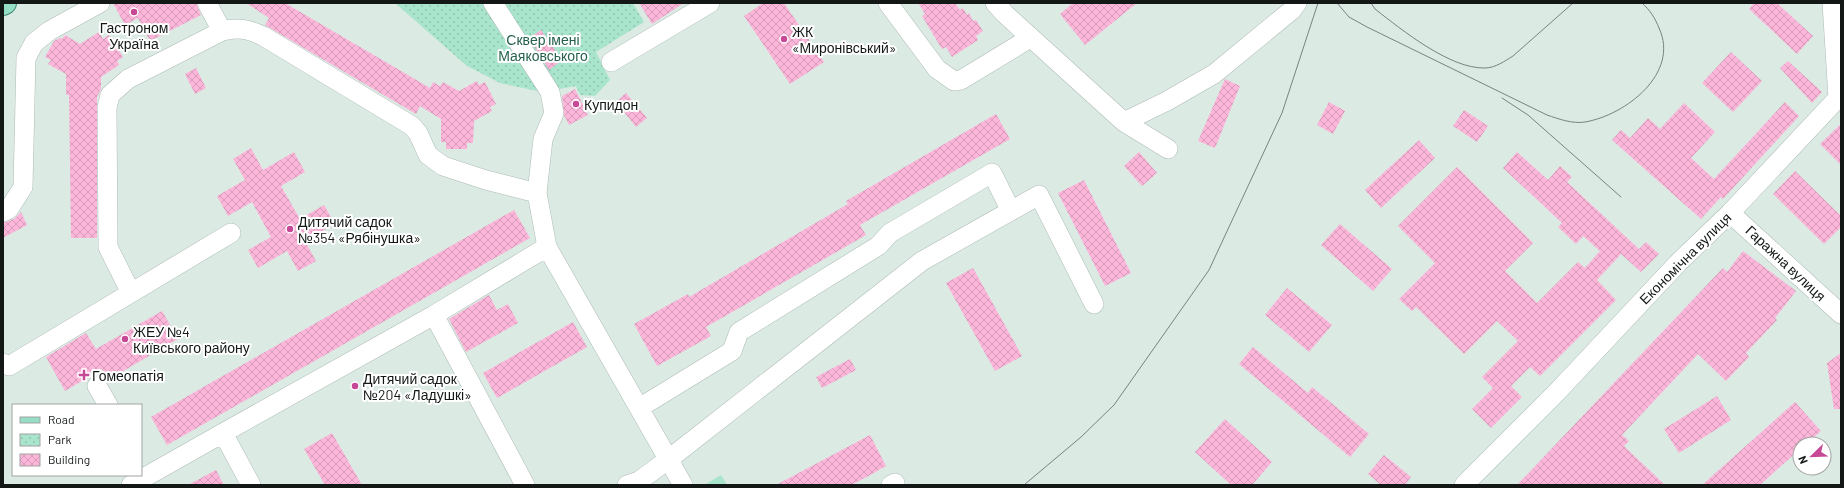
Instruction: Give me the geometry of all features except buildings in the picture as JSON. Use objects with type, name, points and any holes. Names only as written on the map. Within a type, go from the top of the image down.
[{"type":"street","points":[[3,212],[9,209],[23,187],[26,58],[34,43],[49,31],[100,3]]},
{"type":"street","points":[[207,3],[222,31]]},
{"type":"street","points":[[493,3],[550,92],[554,113],[543,139],[537,193],[547,247],[683,485]]},
{"type":"street","points":[[611,62],[710,3]]},
{"type":"street","points":[[888,3],[937,68],[954,80],[961,80],[1030,38]]},
{"type":"street","name":"Економічна вулиця","points":[[1464,485],[1556,393],[1678,263],[1730,213],[1839,96],[1832,3]]},
{"type":"street","points":[[1124,122],[1167,102],[1214,74],[1292,5]]},
{"type":"street","points":[[1006,7],[1030,38],[1124,122],[1168,149]]},
{"type":"street","points":[[131,293],[108,248],[107,108],[110,95],[128,79],[222,31],[242,28],[249,29],[263,36],[412,126],[418,133],[428,155],[443,166],[486,180],[537,193]]},
{"type":"street","points":[[639,408],[732,351],[739,332],[878,246],[890,233],[992,173],[1011,211]]},
{"type":"street","points":[[627,485],[639,481],[669,459],[922,261],[1039,195],[1094,304]]},
{"type":"street","name":"Гаражна вулиця","points":[[1730,213],[1841,314]]},
{"type":"street","points":[[3,363],[9,366],[231,234]]},
{"type":"street","points":[[142,474],[223,433],[434,315],[547,247]]},
{"type":"street","points":[[434,315],[525,485]]},
{"type":"street","points":[[97,386],[107,404]]},
{"type":"street","points":[[223,433],[251,485]]},
{"type":"green space","name":"Сквер імені Маяковського","points":[[395,3],[633,3],[644,22],[596,52],[610,80],[595,96],[580,95],[576,86],[542,92],[500,83],[467,66]]},
{"type":"green space","points":[[721,475],[727,485],[704,485]]},
{"type":"tram line","points":[[1024,485],[1081,437],[1114,405],[1209,270],[1282,113],[1318,3]]},
{"type":"tram line","points":[[1337,3],[1349,17],[1367,27],[1547,115],[1566,121],[1575,122],[1585,122],[1601,118],[1617,111],[1632,101],[1656,76],[1662,61],[1664,45],[1656,21],[1650,11],[1642,3]]},
{"type":"tram line","points":[[1371,3],[1375,9],[1427,47],[1457,62],[1471,67],[1485,68],[1496,66],[1513,56],[1573,3]]},
{"type":"tram line","points":[[1502,98],[1528,115],[1621,197]]},
{"type":"place","name":"Гастроном Україна","points":[[134,12]]},
{"type":"place","name":"ЖК «Миронівський»","points":[[784,39]]},
{"type":"place","name":"Купидон","points":[[576,104]]},
{"type":"place","name":"Дитячий садок №354 «Рябінушка»","points":[[290,229]]},
{"type":"place","name":"ЖЕУ №4 Київського району","points":[[125,339]]},
{"type":"place","name":"Гомеопатія","points":[[84,375]]},
{"type":"place","name":"Дитячий садок №204 «Ладушкі»","points":[[355,386]]}]
